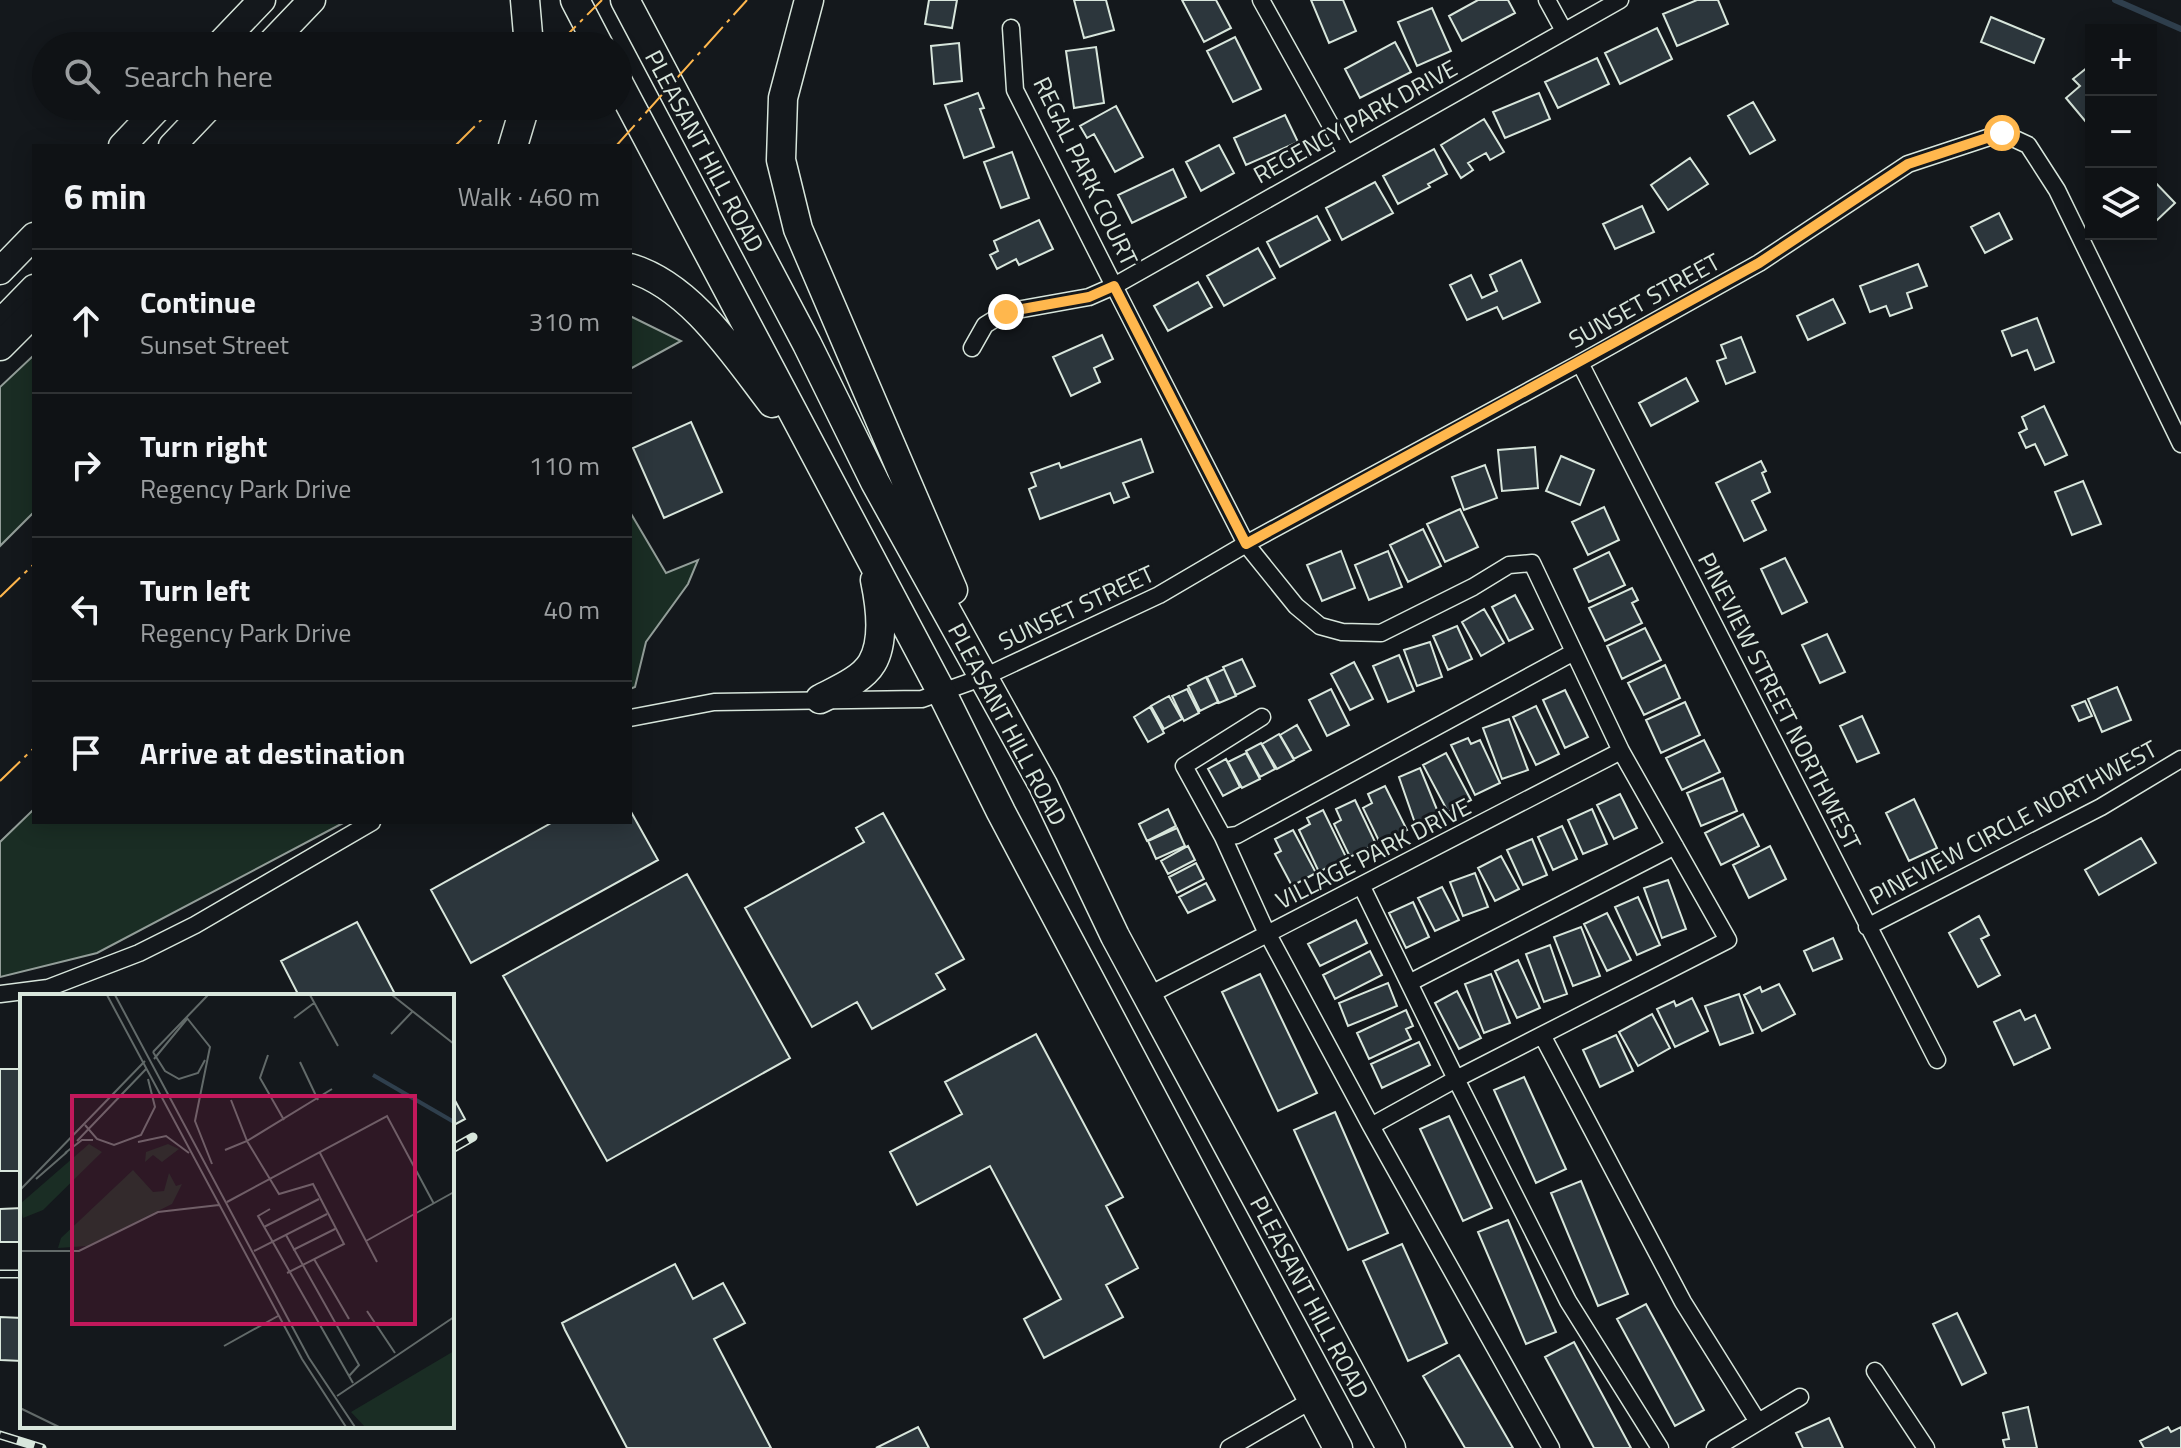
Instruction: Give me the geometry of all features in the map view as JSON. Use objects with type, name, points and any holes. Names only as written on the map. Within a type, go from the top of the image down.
[{"type":"highway","points":[[525,0],[528,32]]},
{"type":"highway","points":[[575,0],[592,32]]},
{"type":"highway","name":"PLEASANT HILL ROAD","points":[[625,0],[807,344],[875,482],[1043,785],[1115,936],[1391,1448]]},
{"type":"highway","points":[[808,4],[783,98],[781,160],[798,229],[977,641],[984,677]]},
{"type":"highway","name":"PLEASANT HILL ROAD","points":[[632,109],[1338,1448]]},
{"type":"highway","points":[[514,144],[521,120]]},
{"type":"highway","points":[[632,269],[686,300],[712,326],[817,459]]},
{"type":"highway","points":[[0,346],[32,314]]},
{"type":"highway","points":[[820,699],[851,682],[872,663],[879,637],[879,598],[871,560]]},
{"type":"main road","points":[[231,32],[262,0]]},
{"type":"main road","points":[[281,32],[312,0]]},
{"type":"main road","points":[[124,144],[147,120]]},
{"type":"main road","points":[[174,144],[197,120]]},
{"type":"main road","points":[[0,271],[32,238]]},
{"type":"main road","points":[[0,323],[32,290]]},
{"type":"street","points":[[1261,0],[1346,153]]},
{"type":"street","points":[[1547,0],[1564,31]]},
{"type":"street","name":"REGENCY PARK DRIVE","points":[[972,348],[985,325],[1006,312],[1089,297],[1114,286],[1620,0]]},
{"type":"street","name":"REGAL PARK COURT","points":[[1011,28],[1015,90],[1114,286]]},
{"type":"street","name":"SUNSET STREET","points":[[632,718],[714,702],[922,699],[984,677],[1159,595],[1246,544],[1580,363],[1759,263],[1908,164],[2002,133],[2028,145],[2057,190],[2181,444]]},
{"type":"street","points":[[1114,286],[1246,544],[1296,606],[1320,626],[1342,632],[1381,633],[1473,587],[1509,565],[1532,563],[1621,751],[1728,940],[1456,1079],[1371,1126]]},
{"type":"street","name":"PINEVIEW STREET NORTHWEST","points":[[1580,363],[1937,1060]]},
{"type":"street","points":[[1223,837],[1237,835],[1574,652]]},
{"type":"street","points":[[1262,717],[1184,766],[1223,837],[1268,934],[1371,1126],[1551,1448]]},
{"type":"street","name":"VILLAGE PARK DRIVE","points":[[1147,996],[1621,751]]},
{"type":"street","name":"PINEVIEW CIRCLE NORTHWEST","points":[[1867,927],[2101,807],[2181,759]]},
{"type":"street","points":[[0,994],[48,988],[139,953],[195,925],[369,824]]},
{"type":"street","points":[[1409,983],[1675,846]]},
{"type":"street","points":[[1362,887],[1568,1301],[1660,1448]]},
{"type":"street","points":[[1542,1035],[1683,1302],[1758,1422]]},
{"type":"street","points":[[1875,1371],[1926,1448]]},
{"type":"street","points":[[1715,1448],[1800,1397]]},
{"type":"street","points":[[1229,1448],[1312,1400]]},
{"type":"green space","points":[[632,317],[681,341],[632,368]]},
{"type":"green space","points":[[32,357],[32,514],[0,546],[0,387]]},
{"type":"green space","points":[[632,515],[666,573],[698,560],[688,584],[646,642],[635,687],[632,688]]},
{"type":"green space","points":[[32,811],[32,824],[341,824],[97,953],[0,977],[0,842]]},
{"type":"building","points":[[929,0],[957,0],[952,28],[925,24]]},
{"type":"building","points":[[1074,0],[1106,0],[1114,30],[1084,38]]},
{"type":"building","points":[[1182,0],[1216,0],[1231,28],[1204,42]]},
{"type":"building","points":[[1311,0],[1343,0],[1356,31],[1329,43]]},
{"type":"building","points":[[1478,0],[1508,0],[1515,13],[1462,41],[1449,16]]},
{"type":"building","points":[[1697,0],[1718,0],[1728,24],[1677,46],[1663,14]]},
{"type":"building","points":[[1432,8],[1451,51],[1417,66],[1398,22]]},
{"type":"building","points":[[1991,17],[2044,39],[2034,63],[1981,42]]},
{"type":"building","points":[[1657,28],[1672,59],[1620,84],[1605,53]]},
{"type":"building","points":[[1235,37],[1261,89],[1233,102],[1207,51]]},
{"type":"building","points":[[1395,42],[1411,72],[1360,98],[1345,69]]},
{"type":"building","points":[[959,43],[962,81],[934,84],[931,46]]},
{"type":"building","points":[[1096,47],[1104,103],[1074,108],[1066,51]]},
{"type":"building","points":[[1597,58],[1609,84],[1558,108],[1545,82]]},
{"type":"building","points":[[2085,69],[2085,121],[2066,98],[2080,86],[2073,79]]},
{"type":"building","points":[[978,93],[984,108],[980,109],[994,147],[964,158],[945,105]]},
{"type":"building","points":[[1539,93],[1550,119],[1505,138],[1493,112]]},
{"type":"building","points":[[1753,102],[1775,140],[1750,154],[1728,116]]},
{"type":"building","points":[[1116,106],[1143,157],[1115,172],[1094,134],[1087,138],[1080,126]]},
{"type":"building","points":[[1285,115],[1298,142],[1246,165],[1234,138]]},
{"type":"building","points":[[1484,119],[1504,152],[1490,160],[1486,153],[1468,163],[1473,170],[1461,178],[1441,145]]},
{"type":"building","points":[[1219,145],[1234,173],[1201,191],[1186,162]]},
{"type":"building","points":[[1434,149],[1447,174],[1398,204],[1383,176]]},
{"type":"building","points":[[1012,152],[1029,198],[1001,208],[984,162]]},
{"type":"building","points":[[1690,158],[1708,184],[1668,210],[1651,185]]},
{"type":"building","points":[[1173,169],[1186,197],[1132,223],[1118,195]]},
{"type":"building","points":[[1375,182],[1393,213],[1342,240],[1326,208]]},
{"type":"building","points":[[2157,184],[2175,203],[2157,220]]},
{"type":"building","points":[[1642,206],[1654,232],[1615,249],[1603,224]]},
{"type":"building","points":[[1999,213],[2012,239],[1985,253],[1971,227]]},
{"type":"building","points":[[1317,216],[1330,240],[1280,267],[1267,242]]},
{"type":"building","points":[[1039,220],[1053,249],[1019,265],[1016,259],[997,269],[990,255],[998,251],[994,241]]},
{"type":"building","points":[[1258,248],[1275,278],[1224,306],[1207,276]]},
{"type":"building","points":[[1521,260],[1540,302],[1503,319],[1497,307],[1467,320],[1450,285],[1471,275],[1482,298],[1497,291],[1490,275]]},
{"type":"building","points":[[1918,264],[1927,286],[1907,293],[1912,308],[1890,316],[1886,306],[1870,312],[1860,286]]},
{"type":"building","points":[[1198,282],[1212,307],[1168,331],[1154,306]]},
{"type":"building","points":[[1833,299],[1845,323],[1808,340],[1797,316]]},
{"type":"building","points":[[2037,318],[2054,362],[2035,370],[2027,350],[2012,356],[2002,331]]},
{"type":"building","points":[[1102,335],[1113,359],[1094,368],[1100,382],[1071,396],[1053,357]]},
{"type":"building","points":[[1741,337],[1755,372],[1726,384],[1717,361],[1726,358],[1721,345]]},
{"type":"building","points":[[1686,378],[1698,401],[1651,426],[1639,403]]},
{"type":"building","points":[[2044,406],[2067,455],[2045,465],[2035,444],[2026,448],[2019,433],[2027,429],[2022,417]]},
{"type":"building","points":[[691,422],[722,492],[664,518],[633,448]]},
{"type":"building","points":[[1141,439],[1153,472],[1123,483],[1129,497],[1114,503],[1110,493],[1040,519],[1029,489],[1036,486],[1031,473],[1059,463],[1061,468]]},
{"type":"building","points":[[1535,447],[1538,488],[1502,491],[1498,450]]},
{"type":"building","points":[[1561,456],[1594,470],[1580,505],[1546,491]]},
{"type":"building","points":[[1761,461],[1770,492],[1752,501],[1766,530],[1744,541],[1716,483]]},
{"type":"building","points":[[1485,465],[1497,498],[1464,510],[1452,477]]},
{"type":"building","points":[[2083,481],[2101,524],[2072,535],[2055,492]]},
{"type":"building","points":[[1604,507],[1619,540],[1588,555],[1572,522]]},
{"type":"building","points":[[1460,509],[1478,547],[1445,562],[1427,524]]},
{"type":"building","points":[[1423,529],[1441,566],[1408,582],[1390,545]]},
{"type":"building","points":[[1341,551],[1355,588],[1322,601],[1307,565]]},
{"type":"building","points":[[1388,551],[1402,587],[1369,600],[1355,565]]},
{"type":"building","points":[[1609,552],[1625,585],[1589,602],[1574,569]]},
{"type":"building","points":[[1785,558],[1807,602],[1782,614],[1761,569]]},
{"type":"building","points":[[1632,588],[1638,600],[1632,603],[1642,623],[1605,641],[1589,608]]},
{"type":"building","points":[[1515,595],[1533,629],[1509,641],[1492,607]]},
{"type":"building","points":[[1484,609],[1504,643],[1481,656],[1462,622]]},
{"type":"building","points":[[1457,626],[1472,659],[1448,670],[1433,636]]},
{"type":"building","points":[[1645,628],[1661,660],[1622,679],[1607,646]]},
{"type":"building","points":[[1827,634],[1845,672],[1820,683],[1802,645]]},
{"type":"building","points":[[1430,642],[1442,677],[1417,686],[1404,650]]},
{"type":"building","points":[[1399,655],[1414,691],[1388,702],[1373,666]]},
{"type":"building","points":[[1242,659],[1255,686],[1236,695],[1223,667]]},
{"type":"building","points":[[1354,662],[1373,699],[1350,710],[1331,674]]},
{"type":"building","points":[[1665,665],[1680,698],[1644,715],[1628,683]]},
{"type":"building","points":[[1224,669],[1236,696],[1219,703],[1207,677]]},
{"type":"building","points":[[1206,677],[1218,702],[1200,711],[1188,686]]},
{"type":"building","points":[[2117,687],[2131,720],[2102,732],[2088,699]]},
{"type":"building","points":[[1187,689],[1199,713],[1184,721],[1172,696]]},
{"type":"building","points":[[1331,689],[1349,725],[1327,736],[1309,700]]},
{"type":"building","points":[[1565,690],[1588,737],[1565,748],[1543,700]]},
{"type":"building","points":[[1169,696],[1182,719],[1164,729],[1151,706]]},
{"type":"building","points":[[2085,701],[2092,716],[2079,721],[2072,706]]},
{"type":"building","points":[[1685,702],[1700,735],[1661,753],[1646,720]]},
{"type":"building","points":[[1536,706],[1559,754],[1536,765],[1513,717]]},
{"type":"building","points":[[1150,707],[1164,733],[1148,742],[1134,717]]},
{"type":"building","points":[[1862,716],[1879,753],[1857,762],[1840,726]]},
{"type":"building","points":[[1509,719],[1528,770],[1502,779],[1483,728]]},
{"type":"building","points":[[1297,725],[1311,750],[1294,759],[1280,735]]},
{"type":"building","points":[[1279,734],[1294,760],[1277,769],[1262,744]]},
{"type":"building","points":[[1468,738],[1471,744],[1480,740],[1500,783],[1475,795],[1451,745]]},
{"type":"building","points":[[1704,740],[1720,772],[1682,790],[1666,758]]},
{"type":"building","points":[[1261,743],[1275,769],[1260,777],[1246,751]]},
{"type":"building","points":[[1246,753],[1260,779],[1242,788],[1228,762]]},
{"type":"building","points":[[1446,753],[1471,800],[1448,812],[1423,765]]},
{"type":"building","points":[[1226,759],[1240,787],[1223,796],[1208,769]]},
{"type":"building","points":[[1420,768],[1440,817],[1416,826],[1399,777]]},
{"type":"building","points":[[1723,778],[1737,811],[1701,826],[1687,793]]},
{"type":"building","points":[[1385,786],[1407,830],[1380,843],[1363,808],[1372,803],[1368,794]]},
{"type":"building","points":[[1620,794],[1637,828],[1614,839],[1597,805]]},
{"type":"building","points":[[1914,799],[1937,848],[1909,861],[1886,813]]},
{"type":"building","points":[[1355,800],[1376,844],[1350,857],[1334,824],[1341,820],[1336,809]]},
{"type":"building","points":[[1168,809],[1176,826],[1147,841],[1139,824]]},
{"type":"building","points":[[1592,809],[1607,844],[1583,854],[1568,820]]},
{"type":"building","points":[[1323,810],[1346,857],[1319,872],[1299,830],[1310,824],[1307,818]]},
{"type":"building","points":[[883,813],[964,959],[936,974],[945,989],[872,1029],[857,1002],[812,1027],[745,908],[864,842],[856,828]]},
{"type":"building","points":[[632,814],[658,860],[471,963],[431,890],[549,824],[632,824]]},
{"type":"building","points":[[1743,814],[1759,846],[1721,865],[1705,833]]},
{"type":"building","points":[[1562,826],[1577,859],[1553,870],[1538,837]]},
{"type":"building","points":[[1177,828],[1185,846],[1156,859],[1148,841]]},
{"type":"building","points":[[1293,830],[1316,873],[1292,886],[1275,854],[1281,851],[1275,839]]},
{"type":"building","points":[[2141,838],[2156,863],[2099,895],[2085,870]]},
{"type":"building","points":[[1532,839],[1547,875],[1523,885],[1507,850]]},
{"type":"building","points":[[1188,846],[1195,860],[1168,874],[1161,861]]},
{"type":"building","points":[[1770,846],[1786,879],[1749,898],[1733,865]]},
{"type":"building","points":[[1501,856],[1519,889],[1495,901],[1478,868]]},
{"type":"building","points":[[1196,863],[1204,879],[1177,893],[1169,877]]},
{"type":"building","points":[[1475,873],[1488,907],[1463,916],[1450,882]]},
{"type":"building","points":[[687,874],[790,1058],[607,1161],[503,976]]},
{"type":"building","points":[[1668,880],[1686,929],[1662,938],[1644,888]]},
{"type":"building","points":[[1206,883],[1215,900],[1188,913],[1179,897]]},
{"type":"building","points":[[1442,887],[1459,920],[1435,931],[1418,898]]},
{"type":"building","points":[[1638,897],[1660,945],[1637,955],[1615,907]]},
{"type":"building","points":[[1413,902],[1429,937],[1406,948],[1389,913]]},
{"type":"building","points":[[1607,913],[1631,960],[1607,971],[1584,924]]},
{"type":"building","points":[[1979,916],[1989,935],[1981,939],[2000,975],[1978,987],[1949,933]]},
{"type":"building","points":[[1356,920],[1367,943],[1320,966],[1308,944]]},
{"type":"building","points":[[357,922],[395,994],[298,994],[281,961]]},
{"type":"building","points":[[1581,927],[1600,976],[1573,986],[1554,937]]},
{"type":"building","points":[[1833,938],[1842,959],[1813,971],[1804,951]]},
{"type":"building","points":[[1550,945],[1567,994],[1544,1002],[1526,954]]},
{"type":"building","points":[[1370,951],[1382,975],[1335,999],[1323,975]]},
{"type":"building","points":[[1518,960],[1540,1008],[1517,1018],[1495,971]]},
{"type":"building","points":[[1260,974],[1317,1093],[1278,1111],[1222,992]]},
{"type":"building","points":[[1491,974],[1510,1023],[1484,1033],[1465,984]]},
{"type":"building","points":[[1388,983],[1397,1006],[1348,1026],[1339,1003]]},
{"type":"building","points":[[1779,984],[1795,1014],[1762,1031],[1744,995],[1760,987],[1762,992]]},
{"type":"building","points":[[1457,991],[1481,1038],[1459,1049],[1435,1003]]},
{"type":"building","points":[[1739,994],[1753,1033],[1720,1045],[1705,1006]]},
{"type":"building","points":[[1692,998],[1708,1031],[1675,1047],[1657,1009],[1674,1001],[1676,1006]]},
{"type":"building","points":[[1406,1010],[1413,1026],[1406,1029],[1411,1039],[1369,1059],[1357,1033]]},
{"type":"building","points":[[2020,1010],[2025,1020],[2035,1015],[2050,1048],[2014,1065],[1994,1022]]},
{"type":"building","points":[[1652,1014],[1670,1048],[1638,1066],[1619,1032]]},
{"type":"building","points":[[1036,1034],[1123,1197],[1106,1206],[1138,1268],[1106,1285],[1123,1317],[1044,1358],[1024,1319],[1061,1299],[990,1166],[917,1205],[890,1152],[962,1114],[945,1082]]},
{"type":"building","points":[[1616,1035],[1633,1071],[1600,1087],[1583,1050]]},
{"type":"building","points":[[1419,1042],[1430,1065],[1382,1088],[1371,1064]]},
{"type":"building","points":[[0,1069],[20,1069],[20,1171],[0,1171]]},
{"type":"building","points":[[1524,1077],[1566,1169],[1536,1183],[1494,1090]]},
{"type":"building","points":[[454,1099],[465,1119],[454,1125]]},
{"type":"building","points":[[1335,1112],[1388,1233],[1348,1250],[1294,1130]]},
{"type":"building","points":[[1449,1116],[1492,1208],[1463,1221],[1420,1129]]},
{"type":"building","points":[[1581,1181],[1628,1294],[1598,1306],[1551,1193]]},
{"type":"building","points":[[20,1208],[20,1242],[0,1242],[0,1209]]},
{"type":"building","points":[[1508,1220],[1556,1332],[1526,1344],[1478,1232]]},
{"type":"building","points":[[1402,1244],[1447,1343],[1408,1361],[1363,1261]]},
{"type":"building","points":[[675,1264],[693,1299],[723,1283],[745,1323],[714,1339],[771,1448],[627,1448],[565,1330],[562,1323]]},
{"type":"building","points":[[1646,1304],[1704,1410],[1675,1426],[1617,1319]]},
{"type":"building","points":[[1957,1313],[1986,1373],[1962,1385],[1933,1324]]},
{"type":"building","points":[[0,1317],[20,1318],[20,1361],[0,1360]]},
{"type":"building","points":[[1574,1342],[1631,1448],[1594,1448],[1545,1357]]},
{"type":"building","points":[[1459,1355],[1513,1448],[1465,1448],[1423,1376]]},
{"type":"building","points":[[2028,1407],[2037,1448],[2005,1448],[2003,1440],[2009,1439],[2003,1413]]},
{"type":"building","points":[[1829,1418],[1843,1448],[1803,1448],[1796,1433]]},
{"type":"building","points":[[918,1427],[929,1448],[876,1448]]},
{"type":"building","points":[[2168,1427],[2171,1432],[2181,1427],[2181,1448],[2144,1448],[2140,1441]]},
{"type":"waterway","points":[[2115,0],[2181,29]]},
{"type":"railway","points":[[454,1148],[473,1137]]},
{"type":"railway","points":[[0,1274],[20,1274]]},
{"type":"railway","points":[[0,1435],[42,1448]]},
{"type":"power","points":[[570,32],[602,0]]},
{"type":"power","points":[[618,144],[747,0]]},
{"type":"power","points":[[457,144],[481,120]]},
{"type":"power","points":[[0,597],[32,566]]},
{"type":"power","points":[[0,781],[32,750]]},
{"type":"route","points":[[1006,312],[1089,297],[1114,286],[1246,544],[1759,263],[1908,164],[2002,133]]}]
